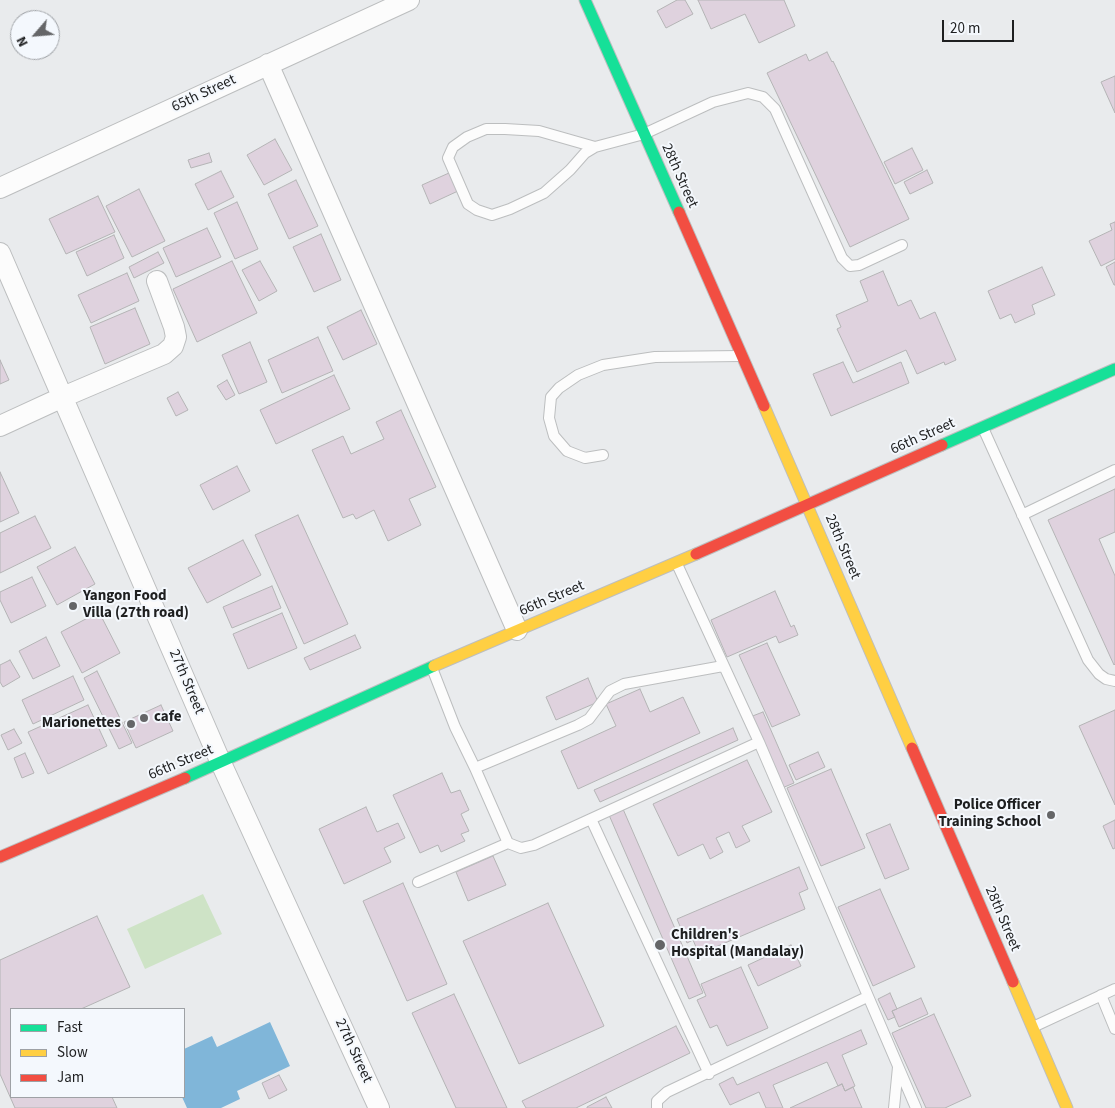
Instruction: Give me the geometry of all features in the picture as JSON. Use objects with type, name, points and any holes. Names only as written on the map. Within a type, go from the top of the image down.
[{"type":"street","name":"65th Street","points":[[0,188],[409,0]]},
{"type":"street","name":"28th Street","points":[[585,0],[807,504],[1067,1108]]},
{"type":"street","points":[[268,64],[517,630]]},
{"type":"street","name":"27th Street","points":[[0,253],[221,763],[380,1108]]},
{"type":"street","points":[[0,426],[164,354],[173,346],[176,337],[174,327],[157,281]]},
{"type":"street","name":"66th Street","points":[[0,857],[221,763],[432,667],[1115,369]]},
{"type":"lane","points":[[595,147],[539,132],[486,129],[467,137],[453,147],[448,158],[468,204],[477,210],[492,215],[544,193],[570,170],[585,153],[595,147],[644,134],[713,102],[748,93],[763,97],[775,109],[842,258],[850,266],[859,266],[902,245]]},
{"type":"lane","points":[[603,455],[585,458],[567,450],[554,436],[549,418],[551,397],[559,388],[578,375],[603,365],[656,357],[742,356]]},
{"type":"lane","points":[[983,427],[1088,660],[1098,674],[1106,679],[1115,681]]},
{"type":"lane","points":[[1022,515],[1115,470]]},
{"type":"lane","points":[[676,562],[759,742],[916,1108]]},
{"type":"lane","points":[[475,768],[578,726],[589,719],[610,691],[624,684],[723,666]]},
{"type":"lane","points":[[432,667],[455,727],[508,843]]},
{"type":"lane","points":[[418,882],[508,843],[521,848],[534,845],[759,742]]},
{"type":"lane","points":[[591,818],[709,1074]]},
{"type":"lane","points":[[1032,1027],[1115,989]]},
{"type":"lane","points":[[1101,995],[1115,1029]]},
{"type":"lane","points":[[657,1108],[657,1101],[667,1092],[709,1074],[868,997]]},
{"type":"lane","points":[[894,1108],[898,1066]]},
{"type":"green space","points":[[203,894],[222,934],[145,969],[127,929]]},
{"type":"water","points":[[270,1022],[290,1066],[237,1091],[240,1099],[221,1108],[187,1108],[182,1098],[185,1098],[185,1049],[212,1036],[217,1047]]},
{"type":"building","points":[[677,0],[685,0],[693,14],[666,28],[657,11]]},
{"type":"building","points":[[698,0],[784,0],[795,26],[759,43],[745,14],[711,29]]},
{"type":"building","points":[[827,52],[909,219],[850,247],[767,73],[806,54],[809,61]]},
{"type":"building","points":[[1115,76],[1115,113],[1101,82]]},
{"type":"building","points":[[275,139],[292,170],[264,185],[247,155]]},
{"type":"building","points":[[912,148],[923,170],[895,184],[884,162]]},
{"type":"building","points":[[209,153],[212,162],[191,168],[188,160]]},
{"type":"building","points":[[927,170],[933,183],[910,194],[904,182]]},
{"type":"building","points":[[221,171],[234,197],[208,210],[195,184]]},
{"type":"building","points":[[449,173],[458,191],[430,204],[422,185]]},
{"type":"building","points":[[296,180],[318,226],[289,239],[268,194]]},
{"type":"building","points":[[139,189],[165,241],[132,257],[106,206]]},
{"type":"building","points":[[98,196],[115,232],[66,254],[49,219]]},
{"type":"building","points":[[237,202],[258,249],[235,259],[214,213]]},
{"type":"building","points":[[1115,222],[1115,259],[1101,266],[1089,241],[1112,230],[1110,224]]},
{"type":"building","points":[[207,228],[221,257],[176,277],[163,248]]},
{"type":"building","points":[[321,234],[341,280],[314,292],[293,247]]},
{"type":"building","points":[[114,235],[124,258],[87,276],[76,252]]},
{"type":"building","points":[[158,252],[164,263],[134,278],[129,267]]},
{"type":"building","points":[[232,261],[257,313],[197,342],[173,289]]},
{"type":"building","points":[[260,261],[277,291],[259,301],[242,270]]},
{"type":"building","points":[[1115,262],[1115,285],[1114,285],[1106,267]]},
{"type":"building","points":[[1042,267],[1055,295],[1032,305],[1035,314],[1015,323],[1011,314],[1000,319],[988,291]]},
{"type":"building","points":[[883,271],[898,306],[911,300],[920,319],[935,312],[956,360],[945,365],[944,362],[917,374],[906,350],[857,372],[837,329],[841,327],[836,315],[868,301],[860,281]]},
{"type":"building","points":[[127,273],[139,301],[91,323],[78,295]]},
{"type":"building","points":[[135,308],[150,344],[105,364],[90,327]]},
{"type":"building","points":[[361,310],[377,344],[343,360],[327,327]]},
{"type":"building","points":[[318,337],[333,371],[282,393],[268,360]]},
{"type":"building","points":[[250,342],[267,382],[239,394],[222,355]]},
{"type":"building","points":[[0,360],[9,380],[0,384]]},
{"type":"building","points":[[843,362],[853,383],[901,362],[909,383],[831,416],[813,374]]},
{"type":"building","points":[[334,375],[350,409],[276,444],[260,410]]},
{"type":"building","points":[[227,380],[235,395],[226,400],[217,386]]},
{"type":"building","points":[[178,392],[188,410],[176,416],[167,398]]},
{"type":"building","points":[[401,410],[436,487],[409,499],[421,525],[388,541],[374,510],[356,519],[353,514],[343,518],[312,450],[343,436],[351,454],[384,439],[376,422]]},
{"type":"building","points":[[237,466],[250,491],[213,510],[200,485]]},
{"type":"building","points":[[0,472],[19,513],[0,522]]},
{"type":"building","points":[[1115,489],[1115,532],[1099,539],[1115,576],[1114,665],[1048,520]]},
{"type":"building","points":[[298,515],[348,624],[304,644],[255,535]]},
{"type":"building","points":[[35,516],[51,548],[0,573],[0,533]]},
{"type":"building","points":[[243,540],[261,575],[207,603],[188,568]]},
{"type":"building","points":[[75,547],[95,584],[57,605],[37,567]]},
{"type":"building","points":[[32,577],[46,606],[11,623],[0,600],[0,592]]},
{"type":"building","points":[[272,586],[281,608],[232,628],[223,607]]},
{"type":"building","points":[[775,591],[791,627],[794,625],[798,635],[779,643],[776,636],[727,657],[711,620]]},
{"type":"building","points":[[99,612],[120,653],[82,673],[61,632]]},
{"type":"building","points":[[282,613],[297,648],[248,669],[233,634]]},
{"type":"building","points":[[355,635],[361,648],[310,670],[304,658]]},
{"type":"building","points":[[46,637],[60,666],[33,679],[19,651]]},
{"type":"building","points":[[767,643],[800,715],[772,727],[739,655]]},
{"type":"building","points":[[10,660],[20,677],[3,687],[0,682],[0,665]]},
{"type":"building","points":[[97,671],[132,743],[119,749],[84,678]]},
{"type":"building","points":[[73,676],[84,700],[33,724],[22,700]]},
{"type":"building","points":[[588,678],[598,702],[556,720],[546,697]]},
{"type":"building","points":[[640,689],[650,712],[683,697],[700,733],[578,789],[561,751],[616,726],[606,704]]},
{"type":"building","points":[[88,705],[107,746],[48,774],[28,732]]},
{"type":"building","points":[[161,705],[173,731],[136,748],[124,722]]},
{"type":"building","points":[[1115,710],[1115,805],[1079,726]]},
{"type":"building","points":[[763,712],[794,783],[782,788],[750,717]]},
{"type":"building","points":[[733,728],[738,740],[600,802],[594,790]]},
{"type":"building","points":[[14,729],[22,743],[8,750],[1,735]]},
{"type":"building","points":[[818,752],[825,767],[796,780],[789,765]]},
{"type":"building","points":[[25,753],[34,773],[22,778],[14,758]]},
{"type":"building","points":[[747,760],[772,812],[742,826],[750,841],[736,848],[729,832],[716,838],[723,852],[710,859],[703,844],[678,856],[653,804]]},
{"type":"building","points":[[831,769],[865,848],[821,866],[787,788]]},
{"type":"building","points":[[442,773],[451,793],[460,790],[469,810],[461,814],[469,831],[461,834],[465,841],[441,852],[438,845],[420,853],[393,795]]},
{"type":"building","points":[[366,807],[377,832],[398,823],[405,838],[384,848],[391,862],[344,884],[319,829]]},
{"type":"building","points":[[623,809],[703,993],[689,999],[609,815]]},
{"type":"building","points":[[1115,820],[1115,848],[1113,849],[1103,826]]},
{"type":"building","points":[[890,824],[909,869],[885,879],[866,834]]},
{"type":"building","points":[[493,856],[506,885],[468,901],[456,872]]},
{"type":"building","points":[[799,867],[808,889],[799,893],[805,909],[699,954],[693,940],[687,943],[677,919]]},
{"type":"building","points":[[403,883],[447,984],[407,1001],[363,901]]},
{"type":"building","points":[[880,889],[915,967],[873,986],[838,907]]},
{"type":"building","points":[[548,903],[604,1026],[519,1064],[463,941]]},
{"type":"building","points":[[97,916],[130,987],[83,1008],[10,1008],[10,1097],[0,1074],[0,960]]},
{"type":"building","points":[[791,945],[801,966],[758,986],[748,965]]},
{"type":"building","points":[[741,967],[768,1028],[727,1046],[717,1025],[710,1028],[697,1000],[706,996],[701,984]]},
{"type":"building","points":[[890,993],[897,1009],[892,1011],[895,1017],[888,1020],[878,999]]},
{"type":"building","points":[[454,994],[507,1108],[456,1108],[412,1013]]},
{"type":"building","points":[[921,998],[928,1014],[899,1027],[892,1011]]},
{"type":"building","points":[[934,1014],[971,1096],[945,1108],[926,1108],[892,1033]]},
{"type":"building","points":[[676,1026],[690,1053],[576,1108],[526,1108],[522,1101]]},
{"type":"building","points":[[861,1030],[867,1044],[842,1055],[855,1086],[845,1091],[842,1084],[838,1086],[827,1062],[773,1085],[783,1108],[766,1108],[759,1092],[730,1105],[719,1084],[733,1077],[737,1085]]},
{"type":"building","points":[[279,1075],[287,1090],[269,1099],[262,1083]]},
{"type":"building","points":[[842,1084],[845,1091],[853,1087],[862,1108],[790,1108]]},
{"type":"building","points":[[606,1097],[612,1108],[587,1108],[587,1107]]},
{"type":"building","points":[[11,1098],[112,1098],[117,1108],[15,1108]]},
{"type":"traffic: fast","points":[[585,0],[679,212]]},
{"type":"traffic: fast","points":[[942,445],[1115,369]]},
{"type":"traffic: fast","points":[[185,778],[434,666]]},
{"type":"traffic: slow","points":[[764,406],[912,748]]},
{"type":"traffic: slow","points":[[434,666],[696,554]]},
{"type":"traffic: slow","points":[[1013,982],[1067,1108]]},
{"type":"traffic: jam","points":[[679,212],[764,406]]},
{"type":"traffic: jam","points":[[696,554],[942,445]]},
{"type":"traffic: jam","points":[[912,748],[1013,982]]},
{"type":"traffic: jam","points":[[0,857],[185,778]]},
{"type":"place","name":"Yangon Food Villa (27th road)","points":[[73,606]]},
{"type":"place","name":"cafe","points":[[144,718]]},
{"type":"place","name":"Marionettes","points":[[131,724]]},
{"type":"place","name":"Police Officer Training School","points":[[1051,815]]},
{"type":"place","name":"Children's Hospital (Mandalay)","points":[[660,945]]}]
